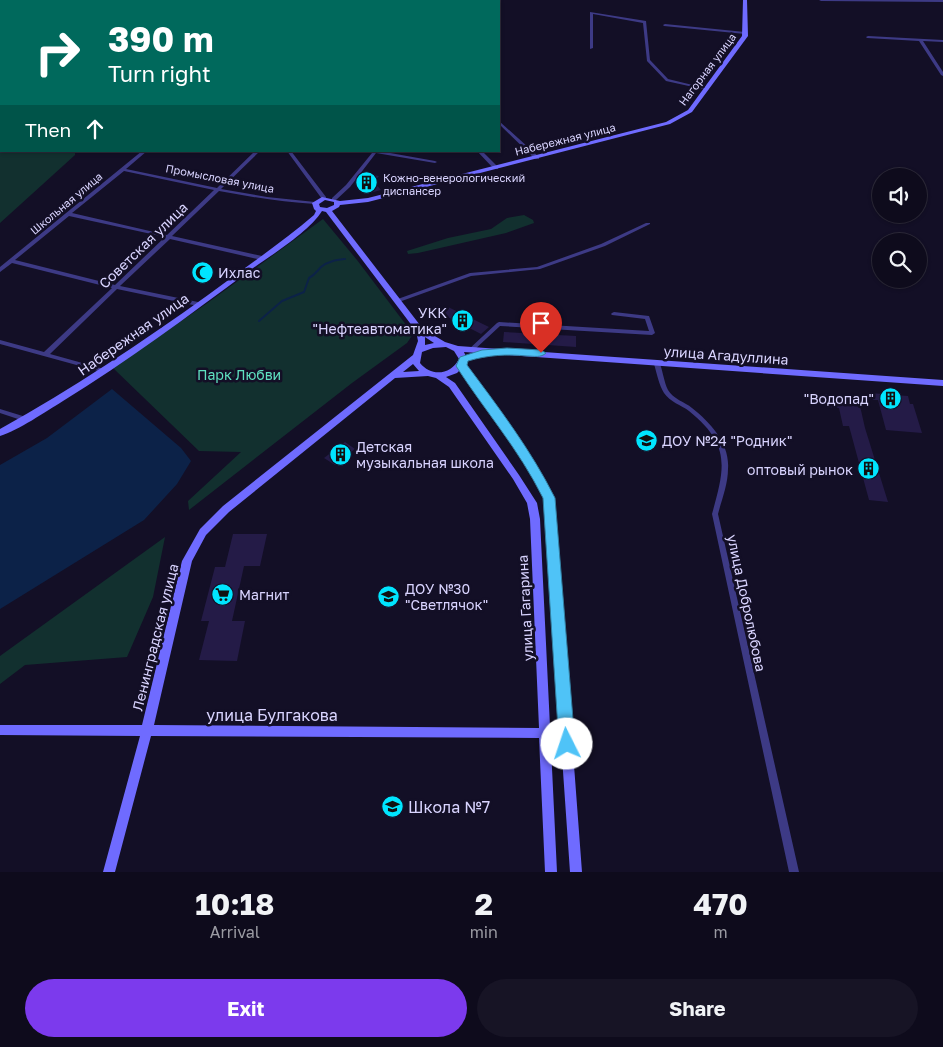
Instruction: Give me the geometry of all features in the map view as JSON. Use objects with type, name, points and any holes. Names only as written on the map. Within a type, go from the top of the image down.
[{"type":"main road","name":"Нагорная улица","points":[[680,118],[690,111],[741,44],[745,33],[744,0]]},
{"type":"main road","name":"Набережная улица","points":[[324,198],[336,201],[368,200],[630,134],[680,118]]},
{"type":"main road","points":[[321,208],[324,198]]},
{"type":"main road","points":[[321,208],[334,208],[336,201]]},
{"type":"main road","name":"Набережная улица","points":[[0,433],[24,420],[102,370],[198,304],[294,235],[316,216],[321,208]]},
{"type":"main road","points":[[321,208],[420,331],[423,339],[416,363],[419,368],[434,375]]},
{"type":"main road","points":[[420,331],[442,344],[458,349],[507,351]]},
{"type":"main road","points":[[419,353],[434,344],[442,344]]},
{"type":"main road","points":[[458,349],[462,362],[536,472],[549,498],[576,872]]},
{"type":"main road","points":[[391,376],[416,373],[434,375],[456,371],[462,362],[482,354],[507,351]]},
{"type":"main road","name":"улица Агадуллина","points":[[507,351],[656,364],[943,383]]},
{"type":"main road","name":"Ленинградская улица","points":[[109,872],[147,730],[188,561],[203,532],[226,509],[419,353]]},
{"type":"main road","name":"улица Гагарина","points":[[434,375],[452,385],[516,476],[532,503],[535,519],[551,872]]},
{"type":"main road","name":"улица Булгакова","points":[[0,730],[545,733]]},
{"type":"street","points":[[821,0],[943,1]]},
{"type":"street","points":[[591,48],[592,13],[645,22],[648,60],[667,80],[707,89]]},
{"type":"street","points":[[665,24],[745,33]]},
{"type":"street","points":[[868,37],[943,41]]},
{"type":"street","points":[[920,39],[943,75]]},
{"type":"street","points":[[500,123],[537,158]]},
{"type":"street","name":"Школьная улица","points":[[0,270],[144,152]]},
{"type":"street","name":"Советская улица","points":[[45,355],[257,152]]},
{"type":"street","points":[[290,152],[324,198]]},
{"type":"street","points":[[336,201],[374,152],[436,162]]},
{"type":"street","points":[[480,152],[496,168]]},
{"type":"street","name":"Промысловая улица","points":[[122,169],[321,208]]},
{"type":"street","points":[[68,214],[262,258]]},
{"type":"street","points":[[397,301],[470,275],[538,268],[603,245],[648,224]]},
{"type":"street","points":[[11,261],[116,287],[198,304]]},
{"type":"street","points":[[472,350],[499,324],[652,333],[647,317],[614,314]]},
{"type":"street","points":[[0,342],[102,370]]},
{"type":"street","name":"улица Добролюбова","points":[[656,364],[668,394],[686,406],[705,423],[724,449],[726,472],[715,514],[794,872]]},
{"type":"street","points":[[0,411],[24,420]]},
{"type":"green space","points":[[0,152],[75,152],[75,155],[0,223]]},
{"type":"green space","points":[[524,215],[533,220],[534,223],[506,233],[418,253],[408,254],[407,251],[448,238],[491,229],[507,218]]},
{"type":"green space","name":"Парк Любви","points":[[323,219],[357,260],[413,334],[407,343],[352,383],[189,510],[188,501],[241,452],[199,451],[113,368],[206,304]]},
{"type":"green space","points":[[165,537],[153,597],[127,657],[25,665],[0,684],[0,656]]},
{"type":"water","points":[[112,389],[181,448],[191,461],[177,484],[144,520],[0,609],[0,465],[47,438]]},
{"type":"building","name":"Кожно-венерологический диспансер","points":[[366,174],[379,176],[374,182],[381,190],[366,194],[359,184]]},
{"type":"building","name":"УКК \"Нефтеавтоматика\"","points":[[446,306],[489,327],[481,334],[438,312]]},
{"type":"building","points":[[504,332],[576,336],[576,347],[503,342]]},
{"type":"building","points":[[870,393],[908,396],[910,404],[913,404],[922,433],[886,430],[878,400],[873,400]]},
{"type":"building","points":[[822,394],[858,397],[865,428],[888,502],[869,500],[849,426],[843,426],[839,408],[825,407]]},
{"type":"building","name":"Детская музыкальная школа","points":[[345,442],[355,449],[335,465],[324,458]]},
{"type":"building","name":"Магнит","points":[[233,534],[267,534],[260,566],[244,566],[232,621],[245,621],[237,661],[199,660],[209,621],[201,621],[215,567],[225,567]]},
{"type":"waterway","points":[[259,321],[282,301],[304,292],[309,278],[321,267],[333,261],[345,259]]},
{"type":"place","name":"Кожно-венерологический диспансер","points":[[367,183]]},
{"type":"place","name":"Ихлас","points":[[202,272]]},
{"type":"place","name":"УКК \"Нефтеавтоматика\"","points":[[463,320]]},
{"type":"place","name":"\"Водопад\"","points":[[890,398]]},
{"type":"place","name":"ДОУ №24 \"Родник\"","points":[[646,440]]},
{"type":"place","name":"Детская музыкальная школа","points":[[340,454]]},
{"type":"place","name":"оптовый рынок","points":[[869,469]]},
{"type":"place","name":"Магнит","points":[[223,594]]},
{"type":"place","name":"ДОУ №30 \"Светлячок\"","points":[[389,596]]},
{"type":"place","name":"Школа №7","points":[[392,807]]},
{"type":"route","points":[[541,353],[507,351],[482,354],[463,359],[461,366],[502,420],[536,472],[549,498],[567,744]]}]
